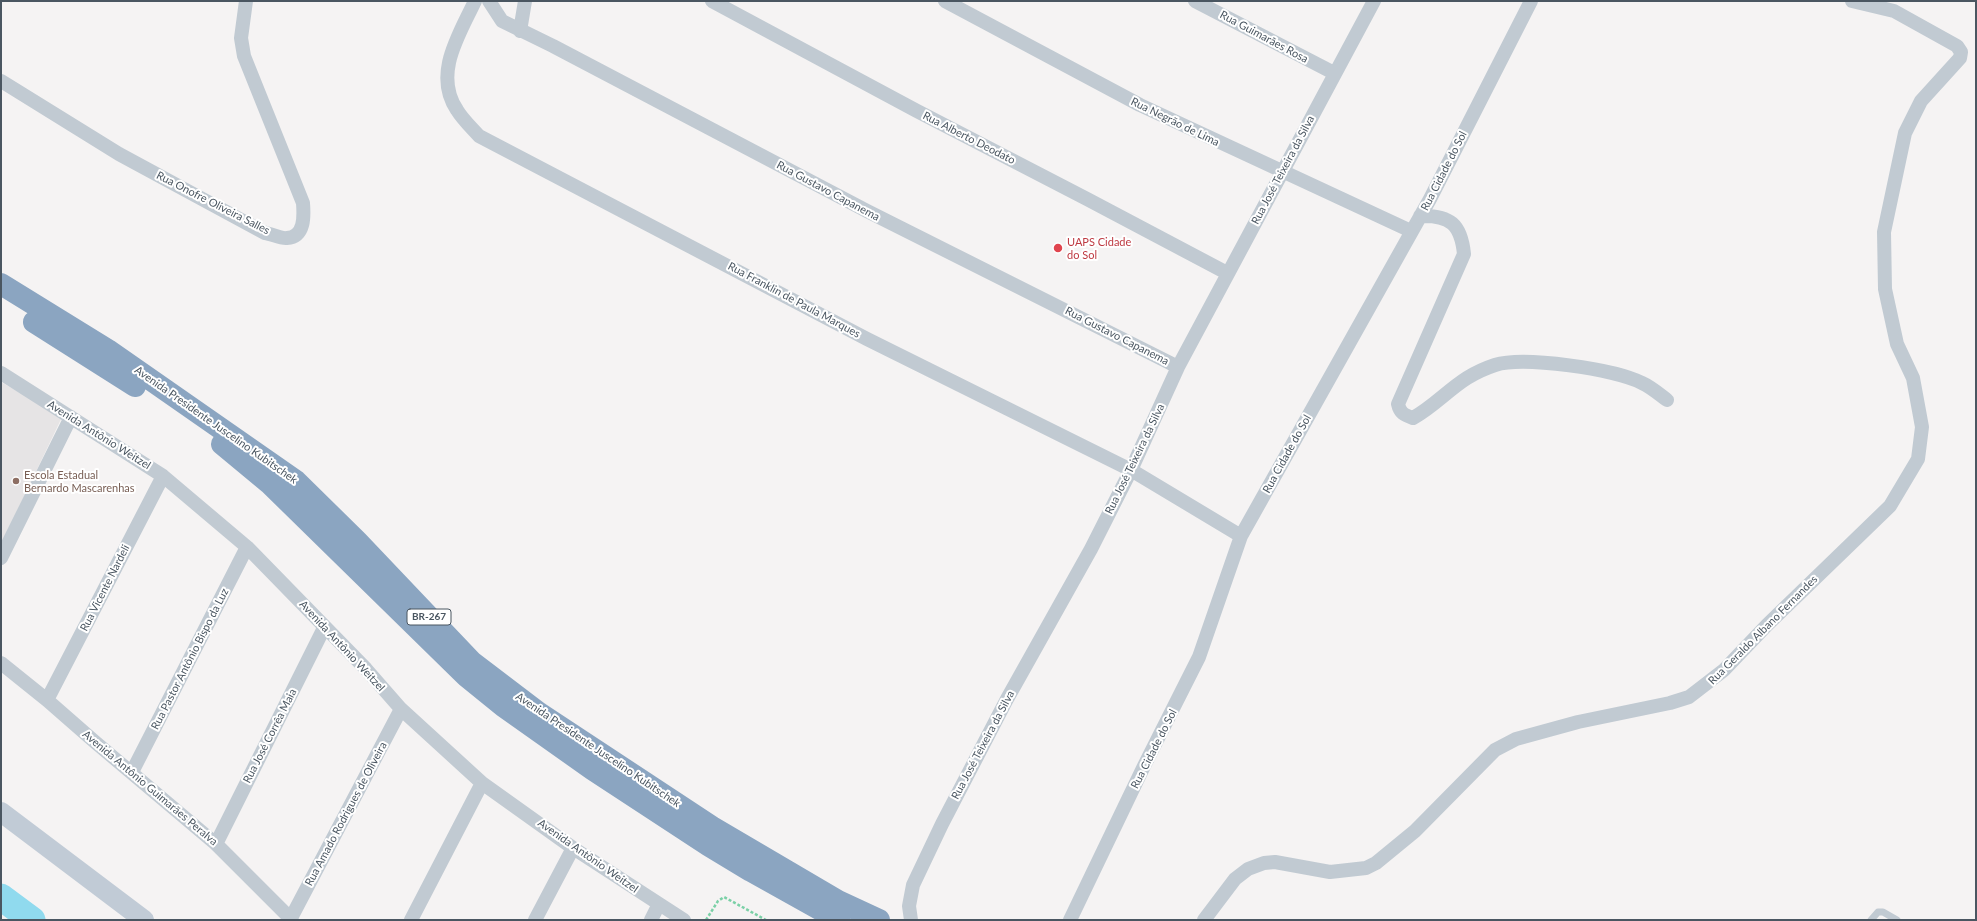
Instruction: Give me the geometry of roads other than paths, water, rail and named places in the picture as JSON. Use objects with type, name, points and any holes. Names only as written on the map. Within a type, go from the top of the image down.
[{"type":"highway","name":"Avenida Presidente Juscelino Kubitschek","points":[[1,284],[108,350],[296,481],[358,541],[472,662],[539,713],[712,827],[832,897],[879,920]]},
{"type":"highway","name":"Avenida Presidente Juscelino Kubitschek","points":[[1,301],[203,429],[269,483],[466,676],[503,706],[592,769],[708,845],[839,920]]},
{"type":"main road","points":[[1,812],[144,920]]},
{"type":"street","name":"Rua Onofre Oliveira Salles","points":[[1,81],[119,154],[266,233],[286,238],[294,236],[300,231],[303,224],[303,203],[244,56],[241,38],[246,1]]},
{"type":"street","points":[[520,31],[524,1]]},
{"type":"street","name":"Rua Alberto Deodato","points":[[712,1],[917,111],[1227,273]]},
{"type":"street","name":"Rua Negrão de Lima","points":[[945,1],[1140,105],[1282,173],[1411,231]]},
{"type":"street","name":"Rua Guimarães Rosa","points":[[1195,1],[1334,73]]},
{"type":"street","name":"Rua José Teixeira da Silva","points":[[911,920],[909,906],[913,885],[942,824],[1007,699],[1091,549],[1131,470],[1178,367],[1334,73],[1374,1]]},
{"type":"street","name":"Rua Cidade do Sol","points":[[1070,920],[1144,766],[1199,657],[1241,536],[1420,216],[1531,1]]},
{"type":"street","name":"Rua Geraldo Albano Fernandes","points":[[1204,920],[1235,879],[1248,869],[1264,864],[1280,863],[1330,872],[1366,868],[1376,863],[1415,831],[1495,750],[1516,739],[1578,722],[1670,703],[1690,697],[1724,670],[1767,625],[1890,506],[1918,459],[1922,427],[1913,378],[1897,344],[1886,289],[1884,232],[1905,133],[1921,101],[1960,58],[1962,52],[1957,46],[1894,11],[1852,1]]},
{"type":"street","name":"Rua Gustavo Capanema","points":[[481,2],[502,21],[520,31],[553,46],[867,211],[1178,367]]},
{"type":"street","name":"Rua Franklin de Paula Marques","points":[[481,2],[454,43],[448,62],[448,88],[457,110],[479,136],[867,339],[1131,470],[1241,536]]},
{"type":"street","points":[[1420,216],[1435,216],[1448,219],[1455,226],[1462,240],[1464,254],[1398,404],[1400,410],[1406,416],[1413,418],[1427,410],[1467,378],[1496,365],[1516,362],[1558,364],[1619,374],[1643,383],[1668,400]]},
{"type":"street","name":"Avenida Antônio Weitzel","points":[[1,374],[71,416],[163,476],[248,547],[324,628],[366,669],[401,709],[482,783],[573,848],[684,920]]},
{"type":"street","points":[[1,558],[71,416]]},
{"type":"street","name":"Rua Vicente Nardeli","points":[[48,700],[163,476]]},
{"type":"street","name":"Rua Pastor Antônio Bispo da Luz","points":[[132,772],[248,547]]},
{"type":"street","name":"Rua José Corrêa Maia","points":[[216,844],[324,628]]},
{"type":"street","name":"Avenida Antônio Guimarães Peralva","points":[[1,663],[48,700],[94,742],[132,772],[216,844],[292,919]]},
{"type":"street","name":"Rua Amado Rodrigues de Oliveira","points":[[292,919],[401,709]]},
{"type":"street","points":[[411,920],[482,783]]},
{"type":"street","points":[[534,920],[573,848]]},
{"type":"street","points":[[651,920],[659,904]]},
{"type":"lane","points":[[1871,920],[1878,912],[1883,912],[1897,920]]},
{"type":"waterway","points":[[1,897],[32,920]]},
{"type":"place","name":"UAPS Cidade do Sol","points":[[1058,248]]},
{"type":"place","name":"Escola Estadual Bernardo Mascarenhas","points":[[16,481]]}]
